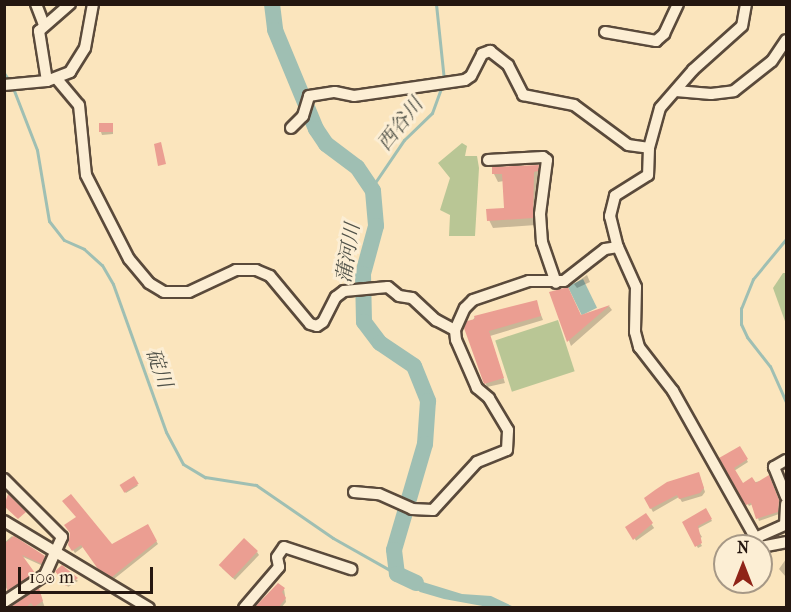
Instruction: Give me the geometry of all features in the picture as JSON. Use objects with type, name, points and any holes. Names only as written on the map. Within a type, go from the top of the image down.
[{"type":"street","points":[[36,4],[44,25]]},
{"type":"street","points":[[605,32],[656,41],[664,34],[678,4]]},
{"type":"street","points":[[746,4],[742,26],[693,69],[660,108],[649,148],[645,179],[620,191],[611,201],[610,216],[618,247],[636,287],[635,332],[639,347],[673,391],[752,534]]},
{"type":"street","points":[[10,85],[52,80],[78,62],[92,6],[70,5],[44,25],[38,37],[52,80],[79,105],[87,175],[129,259],[149,283],[164,292],[189,292],[236,270],[256,270],[270,276],[310,324],[317,326],[324,322],[336,297],[354,288],[388,287],[399,296],[412,298],[435,320],[455,330]]},
{"type":"street","points":[[676,91],[711,94],[734,91],[772,61],[786,40]]},
{"type":"street","points":[[291,128],[303,116],[309,96],[335,92],[354,96],[471,76],[482,54],[490,51],[508,65],[523,95],[574,105],[628,145],[649,148]]},
{"type":"street","points":[[488,160],[543,157],[547,160],[542,232],[544,253],[556,283]]},
{"type":"street","points":[[354,492],[379,494],[412,509],[433,510],[477,462],[507,450],[510,444],[508,430],[489,398],[477,388],[456,340],[455,330],[465,308],[473,300],[529,281],[556,283],[605,249],[618,247]]},
{"type":"street","points":[[786,460],[774,467],[786,497]]},
{"type":"street","points":[[4,479],[62,537],[45,575],[6,598]]},
{"type":"street","points":[[773,534],[786,525],[786,504]]},
{"type":"street","points":[[4,521],[149,608]]},
{"type":"street","points":[[244,608],[279,567],[277,557],[284,547],[351,569]]},
{"type":"green space","points":[[462,143],[467,146],[465,156],[477,156],[479,168],[475,236],[449,236],[450,215],[440,210],[450,178],[438,163]]},
{"type":"green space","points":[[783,273],[786,273],[786,324],[773,288]]},
{"type":"green space","points":[[558,320],[575,371],[512,392],[495,340]]},
{"type":"shaded area","points":[[583,279],[597,308],[582,315],[568,286]]},
{"type":"shaded area","points":[[397,574],[462,594],[491,596],[514,607],[488,607],[444,599],[420,592]]},
{"type":"building","points":[[99,123],[113,123],[113,132],[99,132]]},
{"type":"building","points":[[161,142],[166,164],[158,166],[154,144]]},
{"type":"building","points":[[539,165],[538,171],[534,172],[533,218],[487,221],[486,209],[504,208],[502,174],[492,174],[492,167]]},
{"type":"building","points":[[568,287],[581,315],[610,305],[567,342],[549,292]]},
{"type":"building","points":[[537,300],[541,316],[489,331],[504,378],[484,384],[464,328],[467,321],[475,319],[474,316]]},
{"type":"building","points":[[740,446],[748,459],[734,468],[743,483],[752,477],[756,483],[769,475],[779,500],[778,512],[756,519],[751,503],[746,505],[742,499],[719,458]]},
{"type":"building","points":[[699,472],[704,488],[700,493],[679,499],[677,495],[650,509],[644,498],[667,482]]},
{"type":"building","points":[[134,476],[139,484],[124,493],[120,485]]},
{"type":"building","points":[[8,494],[26,512],[18,519],[4,506]]},
{"type":"building","points":[[71,494],[112,544],[148,524],[157,541],[112,577],[98,569],[81,545],[72,551],[68,545],[70,533],[64,525],[76,517],[62,501]]},
{"type":"building","points":[[706,508],[712,519],[698,526],[702,543],[695,547],[682,522]]},
{"type":"building","points":[[646,513],[653,523],[633,540],[625,527]]},
{"type":"building","points":[[14,536],[45,556],[42,564],[22,555],[35,573],[7,591],[4,544]]},
{"type":"building","points":[[244,538],[258,551],[233,578],[219,565]]},
{"type":"building","points":[[62,565],[78,578],[66,586],[55,571]]},
{"type":"building","points":[[278,583],[285,588],[282,592],[286,598],[278,608],[254,608]]},
{"type":"building","points":[[39,588],[43,601],[34,607],[31,603],[25,608],[9,608]]},
{"type":"waterway","name":"蒲河川","points":[[272,4],[275,30],[316,129],[326,144],[357,167],[373,191],[376,226],[363,274],[364,322],[380,343],[414,366],[428,401],[425,444],[394,550],[397,574],[416,583]]},
{"type":"waterway","name":"西谷川","points":[[436,4],[444,80]]},
{"type":"waterway","name":"碇川","points":[[4,73],[10,82]]},
{"type":"waterway","name":"西谷川","points":[[372,187],[404,140],[432,113],[442,86]]},
{"type":"waterway","name":"碇川","points":[[13,88],[37,150],[49,221],[64,240],[84,249],[102,265],[113,284],[166,432],[183,464],[205,477],[256,485],[333,538],[397,574]]},
{"type":"waterway","points":[[786,239],[753,279],[741,308],[741,324],[747,337],[770,366],[786,402]]}]
